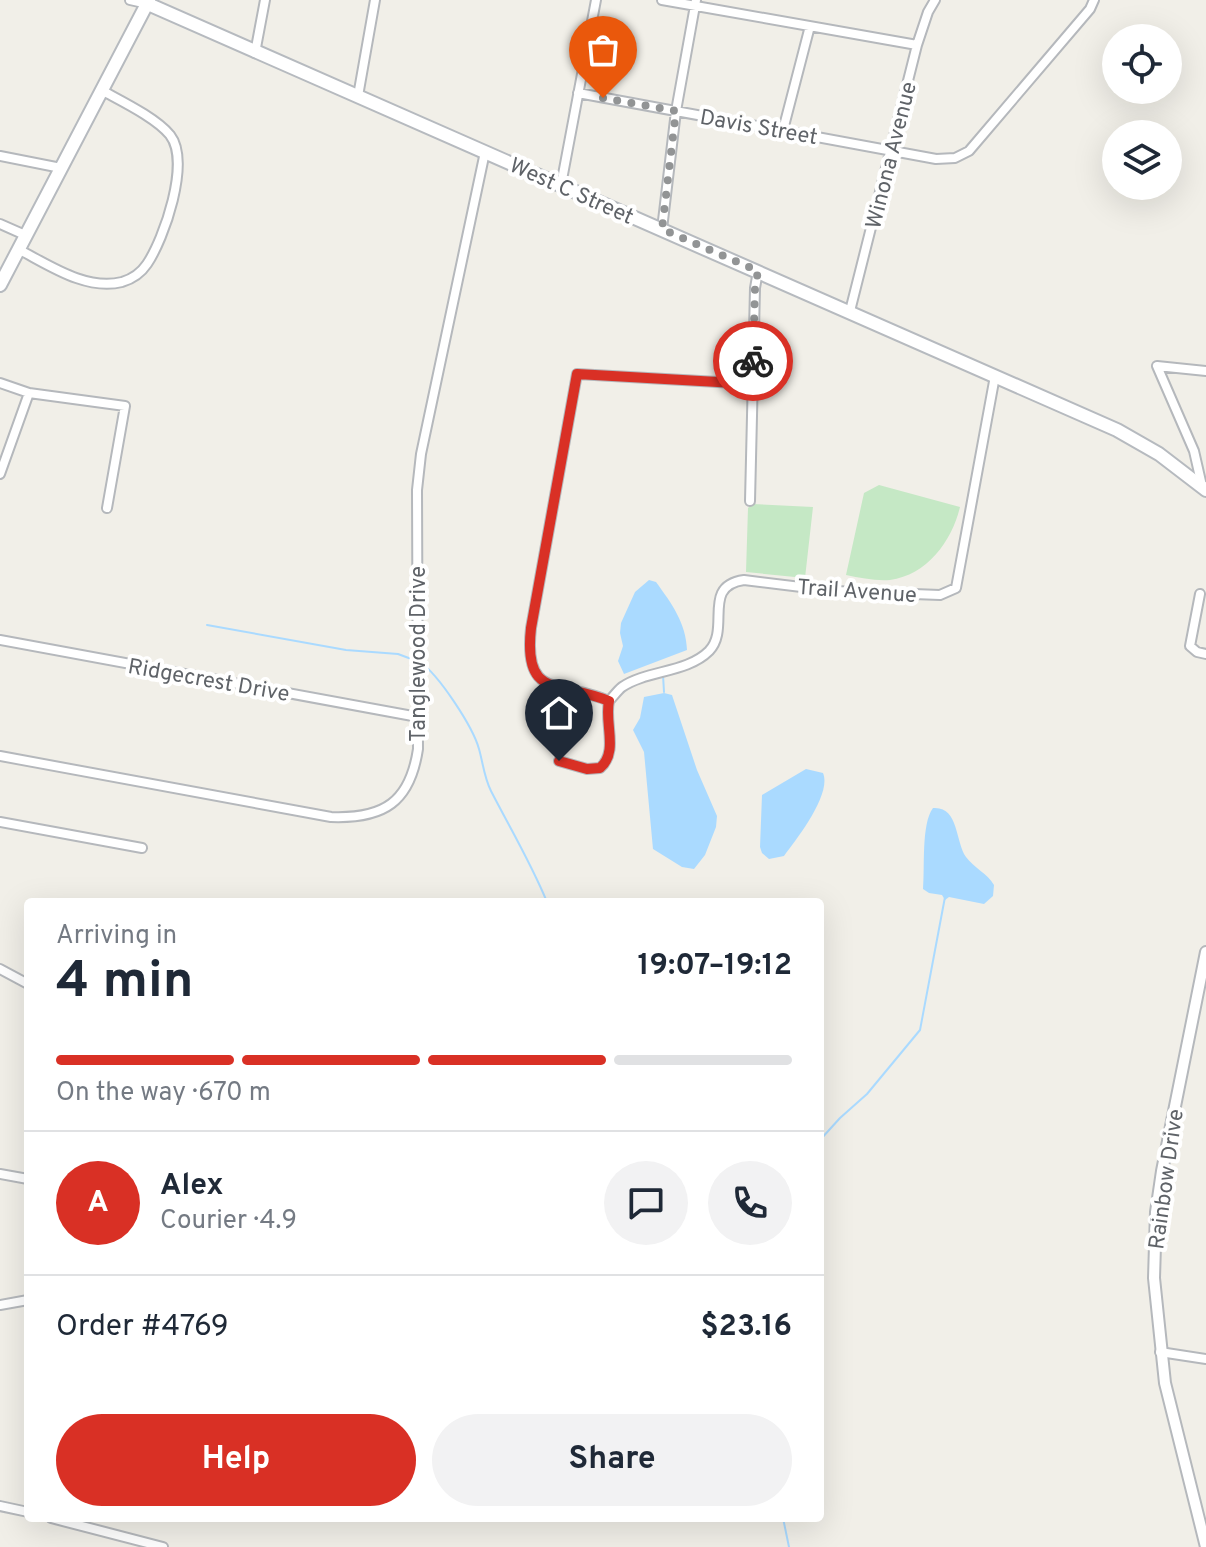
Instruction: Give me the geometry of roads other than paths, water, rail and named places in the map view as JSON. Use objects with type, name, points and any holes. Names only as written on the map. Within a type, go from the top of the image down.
[{"type":"main road","name":"West C Street","points":[[149,2],[255,53],[1117,430],[1159,454],[1204,488]]},
{"type":"main road","points":[[0,285],[149,2]]},
{"type":"street","points":[[130,0],[149,2]]},
{"type":"street","points":[[255,53],[265,0]]},
{"type":"street","points":[[358,96],[375,0]]},
{"type":"street","points":[[561,185],[596,0]]},
{"type":"street","points":[[662,0],[695,3],[917,45]]},
{"type":"street","name":"Winona Avenue","points":[[850,311],[917,45],[935,0]]},
{"type":"street","name":"Davis Street","points":[[578,93],[936,159],[955,158],[969,151],[1090,9],[1094,0]]},
{"type":"street","points":[[662,229],[676,111],[695,3]]},
{"type":"street","points":[[783,130],[810,26]]},
{"type":"street","points":[[18,249],[93,283],[122,282],[136,276],[146,265],[163,229],[177,180],[179,163],[176,147],[170,135],[144,115],[103,91]]},
{"type":"street","name":"Tanglewood Drive","points":[[0,756],[331,817],[352,818],[397,801],[408,785],[418,749],[417,490],[421,454],[485,152]]},
{"type":"street","points":[[0,156],[61,168]]},
{"type":"street","points":[[0,224],[25,235]]},
{"type":"street","points":[[750,501],[755,288],[758,271]]},
{"type":"street","points":[[1204,488],[1194,451],[1157,366],[1206,371]]},
{"type":"street","points":[[559,761],[587,769],[600,768],[609,761],[610,751],[606,713],[609,701],[588,692],[551,686],[540,680],[529,661],[531,628],[577,374],[753,384]]},
{"type":"street","name":"Trail Avenue","points":[[609,701],[622,687],[696,659],[709,650],[715,640],[719,598],[723,588],[731,582],[744,580],[834,591],[940,595],[956,588],[995,376]]},
{"type":"street","points":[[0,383],[29,393],[125,406],[107,508]]},
{"type":"street","points":[[0,474],[29,393]]},
{"type":"street","points":[[1200,594],[1190,646],[1206,654]]},
{"type":"street","name":"Ridgecrest Drive","points":[[0,640],[418,717]]},
{"type":"street","points":[[0,822],[142,848]]},
{"type":"street","name":"Rainbow Drive","points":[[1206,952],[1204,977],[1156,1212],[1154,1278],[1165,1383],[1206,1547]]},
{"type":"street","points":[[0,969],[24,982]]},
{"type":"street","points":[[0,1174],[24,1178]]},
{"type":"street","points":[[0,1305],[24,1301]]},
{"type":"street","points":[[1160,1352],[1206,1359]]},
{"type":"street","points":[[0,1506],[24,1511]]},
{"type":"street","points":[[66,1522],[163,1547]]},
{"type":"water","points":[[649,580],[656,582],[677,614],[687,650],[624,674],[618,661],[623,646],[621,623],[635,592]]},
{"type":"water","points":[[664,693],[672,695],[697,770],[717,816],[705,855],[694,869],[682,867],[653,849],[644,752],[633,730],[640,718],[644,697]]},
{"type":"water","points":[[806,769],[823,773],[823,792],[804,828],[784,856],[769,859],[760,847],[762,795]]},
{"type":"water","points":[[933,808],[941,809],[952,818],[966,857],[994,885],[993,896],[984,904],[949,897],[945,900],[942,895],[923,889],[925,835]]},
{"type":"waterway","points":[[207,625],[346,650],[398,654],[414,660]]},
{"type":"waterway","points":[[420,662],[445,689],[470,728],[489,786],[545,898]]},
{"type":"waterway","points":[[663,675],[664,692]]},
{"type":"waterway","points":[[824,1136],[867,1094],[920,1030],[945,897]]},
{"type":"waterway","points":[[784,1522],[789,1547]]}]
